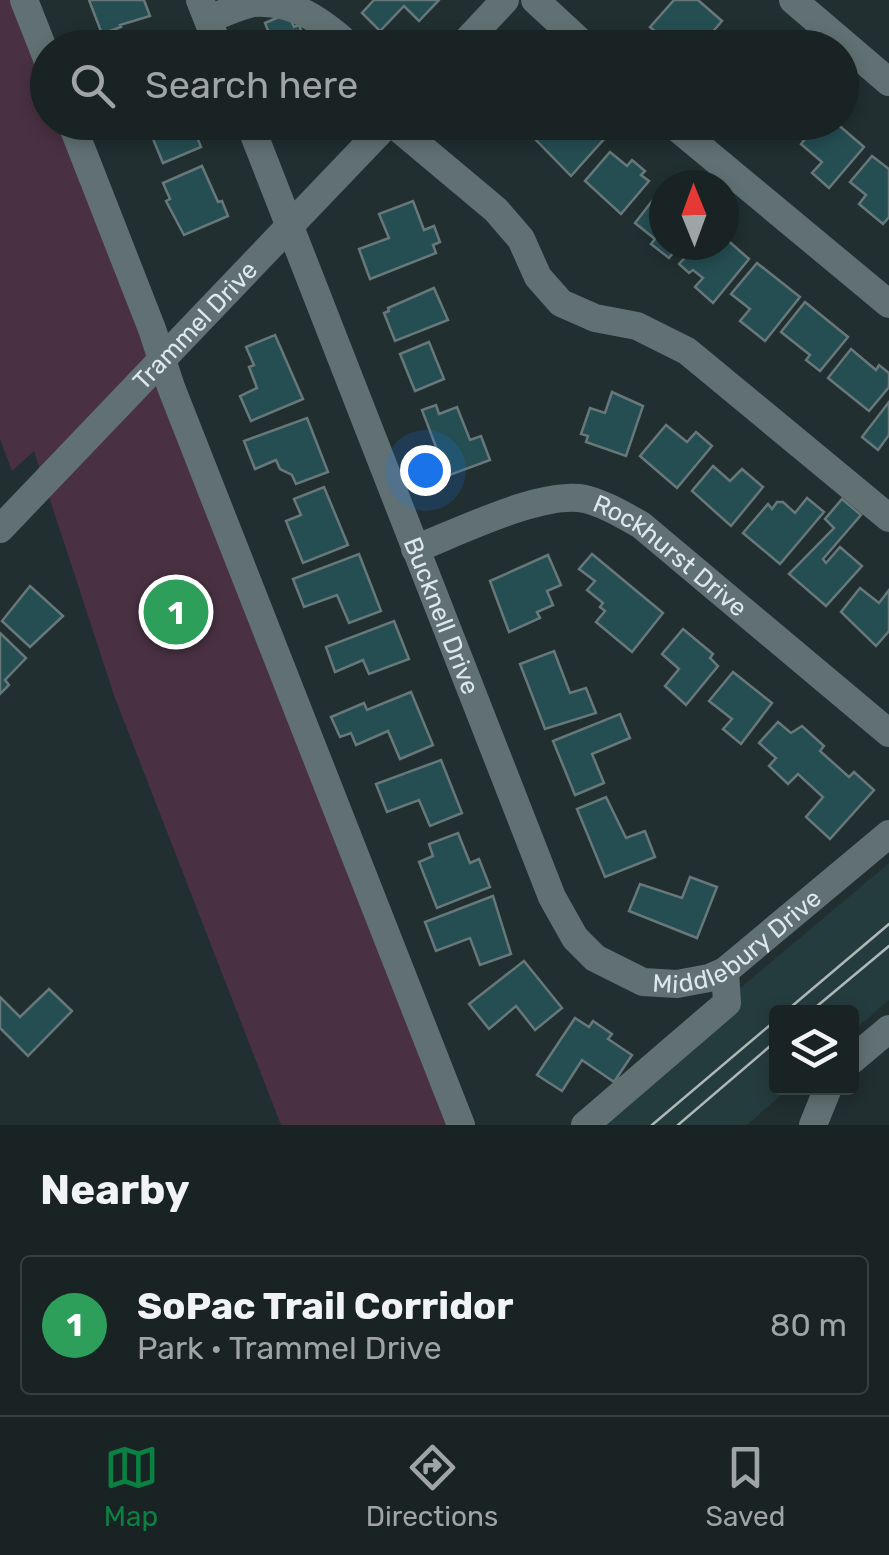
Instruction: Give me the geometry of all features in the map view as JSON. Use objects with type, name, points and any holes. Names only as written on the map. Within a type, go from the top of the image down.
[{"type":"street","points":[[24,0],[36,30]]},
{"type":"street","points":[[477,30],[505,0]]},
{"type":"street","points":[[535,0],[568,30]]},
{"type":"street","points":[[793,0],[828,30]]},
{"type":"street","points":[[204,10],[254,2],[288,3],[316,16],[332,30]]},
{"type":"street","points":[[859,56],[889,82]]},
{"type":"street","points":[[79,140],[160,359],[461,1125]]},
{"type":"street","name":"Bucknell Drive","points":[[256,140],[552,897],[575,938]]},
{"type":"street","name":"Trammel Drive","points":[[0,529],[373,140]]},
{"type":"street","points":[[412,140],[496,210],[521,240],[538,277],[561,304],[596,318],[637,326],[687,351],[889,518]]},
{"type":"street","points":[[692,140],[889,304]]},
{"type":"street","name":"Rockhurst Drive","points":[[414,549],[539,502],[581,498],[607,506],[641,525],[889,733]]},
{"type":"street","name":"Middlebury Drive","points":[[575,938],[595,958],[643,982],[678,984],[708,978],[726,971],[889,834]]},
{"type":"street","points":[[585,1125],[727,1003],[726,971]]},
{"type":"street","points":[[859,1054],[889,1028]]},
{"type":"street","points":[[813,1125],[825,1095]]},
{"type":"shaded area","points":[[0,0],[22,0],[34,30],[30,30],[30,140],[78,140],[471,1125],[281,1125],[115,698],[34,451],[12,471],[0,439]]},
{"type":"shaded area","points":[[889,863],[889,1000],[859,1026],[859,1005],[769,1005],[769,1095],[781,1095],[747,1125],[577,1125]]},
{"type":"building","points":[[89,0],[144,0],[150,16],[113,30],[100,30]]},
{"type":"building","points":[[374,0],[439,0],[419,21],[404,6],[381,30],[362,13]]},
{"type":"building","points":[[674,0],[698,0],[722,21],[714,30],[650,27]]},
{"type":"building","points":[[288,13],[294,27],[299,25],[301,30],[268,30],[265,23]]},
{"type":"building","points":[[153,140],[198,140],[201,147],[163,163]]},
{"type":"building","points":[[536,140],[603,140],[571,176]]},
{"type":"building","points":[[804,140],[856,140],[864,147],[829,188],[812,173],[822,162],[801,144]]},
{"type":"building","points":[[610,152],[627,166],[632,160],[645,171],[641,175],[649,181],[621,214],[585,181]]},
{"type":"building","points":[[872,156],[889,169],[889,217],[883,224],[859,204],[866,195],[850,182]]},
{"type":"building","points":[[202,166],[228,216],[184,235],[166,201],[170,199],[163,183]]},
{"type":"building","points":[[413,201],[424,230],[434,226],[440,242],[433,245],[436,253],[370,279],[359,249],[389,238],[379,214]]},
{"type":"building","points":[[649,205],[649,234],[635,223]]},
{"type":"building","points":[[739,250],[749,259],[713,303],[695,287],[703,278],[679,264],[683,260],[739,260]]},
{"type":"building","points":[[757,263],[800,297],[765,341],[740,321],[750,309],[731,294]]},
{"type":"building","points":[[434,288],[448,320],[395,341],[384,313]]},
{"type":"building","points":[[805,302],[848,337],[820,371],[806,360],[810,355],[781,332]]},
{"type":"building","points":[[275,335],[303,399],[251,421],[240,396],[257,388],[249,367],[254,365],[246,347]]},
{"type":"building","points":[[429,342],[444,379],[415,391],[400,354]]},
{"type":"building","points":[[851,349],[876,370],[879,365],[889,373],[889,387],[869,411],[828,378]]},
{"type":"building","points":[[612,392],[643,406],[626,456],[586,442],[588,436],[581,434],[590,408],[605,413]]},
{"type":"building","points":[[889,402],[889,435],[878,450],[862,437]]},
{"type":"building","points":[[436,405],[439,414],[457,407],[470,440],[481,436],[490,460],[447,476],[422,410]]},
{"type":"building","points":[[307,418],[328,472],[296,484],[276,460],[255,469],[244,441]]},
{"type":"building","points":[[666,425],[687,442],[696,432],[712,446],[677,488],[640,456]]},
{"type":"building","points":[[713,466],[730,481],[742,469],[763,487],[731,526],[692,491]]},
{"type":"building","points":[[324,487],[348,545],[303,563],[286,521],[301,515],[294,499]]},
{"type":"building","points":[[807,498],[824,512],[780,564],[743,533],[768,504],[772,509],[777,502],[783,502],[795,513]]},
{"type":"building","points":[[842,499],[861,515],[823,559],[826,563],[840,547],[862,566],[826,606],[789,574],[834,528],[825,519]]},
{"type":"building","points":[[359,554],[381,611],[349,623],[337,595],[304,607],[293,579]]},
{"type":"building","points":[[592,554],[663,613],[632,652],[596,622],[605,611],[600,607],[603,603],[587,590],[595,581],[579,569]]},
{"type":"building","points":[[548,555],[561,585],[547,591],[553,605],[537,612],[540,618],[509,632],[490,581]]},
{"type":"building","points":[[30,586],[63,616],[30,647],[2,621]]},
{"type":"building","points":[[860,588],[879,603],[889,590],[889,631],[876,646],[841,612]]},
{"type":"building","points":[[394,621],[409,659],[369,674],[363,660],[335,672],[326,647]]},
{"type":"building","points":[[683,629],[713,654],[710,658],[718,666],[686,705],[665,686],[679,669],[662,654]]},
{"type":"building","points":[[0,633],[26,658],[5,680],[9,685],[0,694]]},
{"type":"building","points":[[554,651],[570,693],[586,688],[596,713],[545,729],[520,664]]},
{"type":"building","points":[[733,672],[772,703],[741,744],[723,729],[732,719],[709,701]]},
{"type":"building","points":[[411,692],[433,745],[400,759],[388,731],[356,745],[351,733],[340,737],[331,717],[364,703],[367,710]]},
{"type":"building","points":[[620,714],[630,738],[592,754],[604,783],[575,795],[553,741]]},
{"type":"building","points":[[778,722],[791,733],[802,726],[824,746],[820,751],[849,777],[854,772],[874,790],[830,839],[806,817],[823,797],[798,774],[788,784],[769,766],[776,758],[759,743]]},
{"type":"building","points":[[441,760],[462,813],[430,826],[419,800],[387,812],[376,784]]},
{"type":"building","points":[[606,797],[626,838],[645,831],[655,857],[605,877],[577,809]]},
{"type":"building","points":[[458,833],[470,863],[479,859],[490,887],[437,908],[419,862],[433,856],[429,844]]},
{"type":"building","points":[[690,877],[717,887],[697,938],[629,911],[640,884],[682,898]]},
{"type":"building","points":[[493,896],[511,954],[480,965],[470,938],[436,951],[425,922]]},
{"type":"building","points":[[524,961],[562,1008],[535,1030],[516,1006],[489,1029],[469,1004]]},
{"type":"building","points":[[49,989],[72,1011],[28,1056],[0,1028],[0,997],[20,1017]]},
{"type":"building","points":[[575,1018],[589,1027],[593,1021],[612,1034],[608,1039],[632,1055],[614,1082],[582,1060],[562,1091],[537,1075]]},
{"type":"tram line","points":[[793,1005],[889,924]]},
{"type":"tram line","points":[[818,1005],[889,946]]},
{"type":"tram line","points":[[652,1125],[769,1026]]},
{"type":"tram line","points":[[678,1125],[769,1047]]},
{"type":"place","name":"SoPac Trail Corridor","points":[[176,612]]}]
